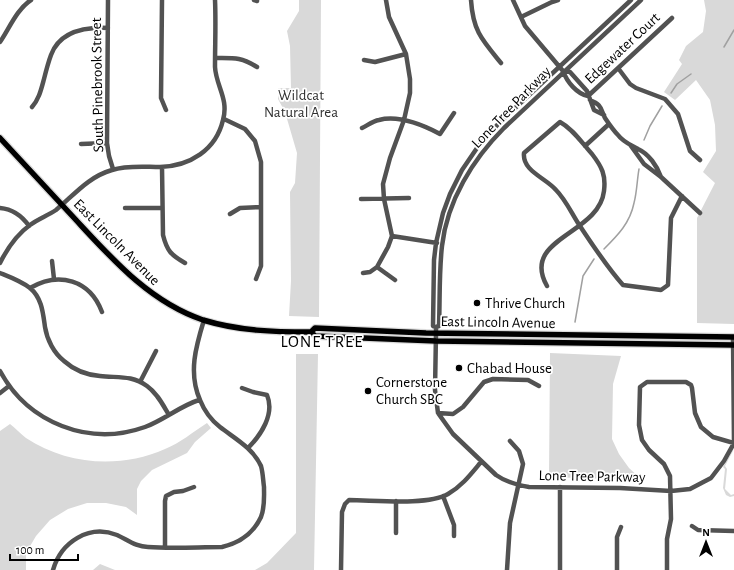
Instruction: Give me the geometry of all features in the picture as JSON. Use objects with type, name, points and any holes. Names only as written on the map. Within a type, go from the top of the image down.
[{"type":"main road","name":"East Lincoln Avenue","points":[[0,138],[113,259],[146,290],[173,307],[204,320],[228,327],[250,330],[311,332],[315,336],[436,341],[734,345]]},
{"type":"main road","name":"East Lincoln Avenue","points":[[311,332],[315,328],[734,337]]},
{"type":"street","points":[[0,42],[27,2],[31,0]]},
{"type":"street","name":"South Pinebrook Street","points":[[108,0],[107,143],[113,169]]},
{"type":"street","points":[[162,0],[161,98],[166,110]]},
{"type":"street","points":[[0,263],[11,244],[28,226],[46,217],[90,180],[113,169],[124,167],[162,167],[183,164],[193,160],[214,141],[220,131],[224,119],[224,101],[215,68],[215,0]]},
{"type":"street","points":[[363,273],[370,272],[377,267],[392,236],[384,199],[383,184],[385,172],[404,120],[410,93],[410,79],[406,54],[389,17],[386,0]]},
{"type":"street","points":[[471,0],[472,17],[480,37],[501,63]]},
{"type":"street","points":[[514,0],[525,26],[559,66],[564,71],[570,72],[588,91],[594,110],[604,115],[618,137],[647,156],[658,168],[661,177]]},
{"type":"street","points":[[521,17],[558,0]]},
{"type":"street","name":"Lone Tree Parkway","points":[[631,0],[486,136],[469,158],[450,194],[443,213],[436,243],[434,260],[433,326],[436,330],[435,390],[438,413],[448,429],[481,462],[501,479],[518,485],[529,487],[620,488],[671,491],[690,489],[711,478],[724,461],[734,443],[734,337]]},
{"type":"street","name":"Lone Tree Parkway","points":[[436,330],[439,326],[442,244],[456,196],[479,157],[492,140],[504,128],[641,0]]},
{"type":"street","name":"Edgewater Court","points":[[589,98],[618,68],[672,18]]},
{"type":"street","points":[[32,108],[38,100],[51,55],[59,42],[65,37],[80,30],[88,28],[108,28]]},
{"type":"street","points":[[364,60],[375,62],[406,54]]},
{"type":"street","points":[[216,58],[246,60],[257,67]]},
{"type":"street","points":[[618,68],[630,84],[636,88],[665,99],[678,114],[690,152],[700,160]]},
{"type":"street","points":[[564,71],[565,77],[579,93],[589,98]]},
{"type":"street","points":[[362,128],[385,118],[404,120],[428,127],[440,134],[454,113]]},
{"type":"street","points":[[224,119],[245,129],[255,141],[261,162],[261,266],[256,279]]},
{"type":"street","points":[[547,286],[543,280],[541,265],[542,259],[554,244],[580,226],[596,211],[603,196],[605,180],[600,164],[569,127],[560,122],[524,153],[523,158],[526,165],[556,190],[580,226],[623,285],[661,290],[668,285],[670,218],[682,196]]},
{"type":"street","points":[[585,146],[609,124]]},
{"type":"street","points":[[81,144],[107,143]]},
{"type":"street","points":[[631,146],[644,164],[661,177],[700,213]]},
{"type":"street","points":[[162,167],[163,235],[165,245],[172,256],[186,263]]},
{"type":"street","points":[[361,199],[409,198]]},
{"type":"street","points":[[230,214],[240,208],[260,207]]},
{"type":"street","points":[[0,208],[5,208],[16,214],[25,220],[28,226]]},
{"type":"street","points":[[125,208],[162,208]]},
{"type":"street","points":[[392,236],[442,244]]},
{"type":"street","points":[[52,261],[54,279]]},
{"type":"street","points":[[377,267],[395,280]]},
{"type":"street","points":[[0,273],[17,280],[30,288],[36,295],[43,310],[45,327],[50,342],[54,350],[65,362],[90,375],[123,376],[133,378],[153,392],[169,415]]},
{"type":"street","points":[[30,288],[41,282],[54,279],[70,281],[84,288],[95,298],[102,312]]},
{"type":"street","points":[[53,570],[59,554],[69,543],[92,532],[110,533],[141,546],[222,547],[239,542],[254,529],[262,514],[264,506],[263,475],[258,460],[248,448],[212,419],[199,400],[194,378],[194,359],[195,349],[204,320]]},
{"type":"street","points":[[140,382],[156,351]]},
{"type":"street","points":[[0,371],[9,386],[31,409],[43,418],[72,430],[87,433],[103,434],[131,431],[157,422],[184,406],[199,400]]},
{"type":"street","points":[[438,413],[453,414],[463,408],[484,382],[493,379],[528,380],[539,386]]},
{"type":"street","points":[[667,570],[666,539],[671,519],[670,476],[664,464],[649,450],[642,440],[639,425],[639,390],[641,385],[647,382],[686,382],[692,388],[694,413],[701,427],[713,437],[734,443]]},
{"type":"street","points":[[0,393],[9,386]]},
{"type":"street","points":[[242,388],[267,395],[269,399],[268,414],[264,428],[256,440],[248,448]]},
{"type":"street","points":[[507,570],[510,523],[523,464],[519,451],[510,441]]},
{"type":"street","points":[[341,570],[342,512],[345,504],[349,500],[427,500],[443,496],[462,484],[481,462]]},
{"type":"street","points":[[165,547],[166,496],[174,492],[183,491],[194,487]]},
{"type":"street","points":[[560,487],[560,570]]},
{"type":"street","points":[[443,496],[454,524],[454,536]]},
{"type":"street","points":[[396,501],[396,533]]},
{"type":"street","points":[[692,526],[698,530],[734,531]]},
{"type":"street","points":[[617,570],[617,537],[621,527]]},
{"type":"green space","name":"Wildcat Natural Area","points":[[299,0],[321,0],[319,317],[289,316],[291,281],[290,192],[295,183],[297,153],[285,112],[278,99],[278,88],[291,88],[290,46],[287,31],[299,11]]},
{"type":"green space","points":[[704,0],[734,0],[734,324],[697,323],[697,218],[715,183],[703,172],[716,151],[715,125],[710,100],[696,80],[675,100],[664,92],[682,64],[679,60],[686,46],[703,32],[706,11]]},
{"type":"green space","points":[[550,353],[621,356],[613,384],[612,439],[619,454],[629,468],[640,478],[638,480],[549,477]]},
{"type":"green space","points":[[296,354],[318,354],[314,570],[255,570],[267,563],[296,533]]},
{"type":"green space","points":[[207,423],[211,428],[195,442],[187,453],[152,470],[141,481],[137,489],[137,515],[126,507],[106,503],[87,503],[68,509],[50,520],[36,536],[26,553],[26,570],[0,570],[0,431],[10,424],[26,438],[59,454],[76,459],[112,461],[130,460],[171,447]]},
{"type":"green space","points":[[734,442],[733,451],[725,466],[727,469],[725,489],[731,495],[734,494],[734,496],[730,497],[726,495],[723,488],[725,469],[723,467],[733,450]]},
{"type":"green space","points":[[100,564],[115,570],[93,570]]},
{"type":"waterway","points":[[724,47],[734,30]]},
{"type":"waterway","points":[[671,93],[677,84],[691,74]]},
{"type":"waterway","points":[[644,140],[650,126],[662,106]]},
{"type":"waterway","points":[[604,249],[619,234],[630,217],[635,199],[639,169]]},
{"type":"waterway","points":[[575,322],[583,276],[594,259]]},
{"type":"place","name":"Thrive Church","points":[[477,303]]},
{"type":"place","name":"Chabad House","points":[[459,368]]},
{"type":"place","name":"Cornerstone Church SBC","points":[[368,391]]},
{"type":"district","name":"LONE TREE","points":[[322,341]]}]
